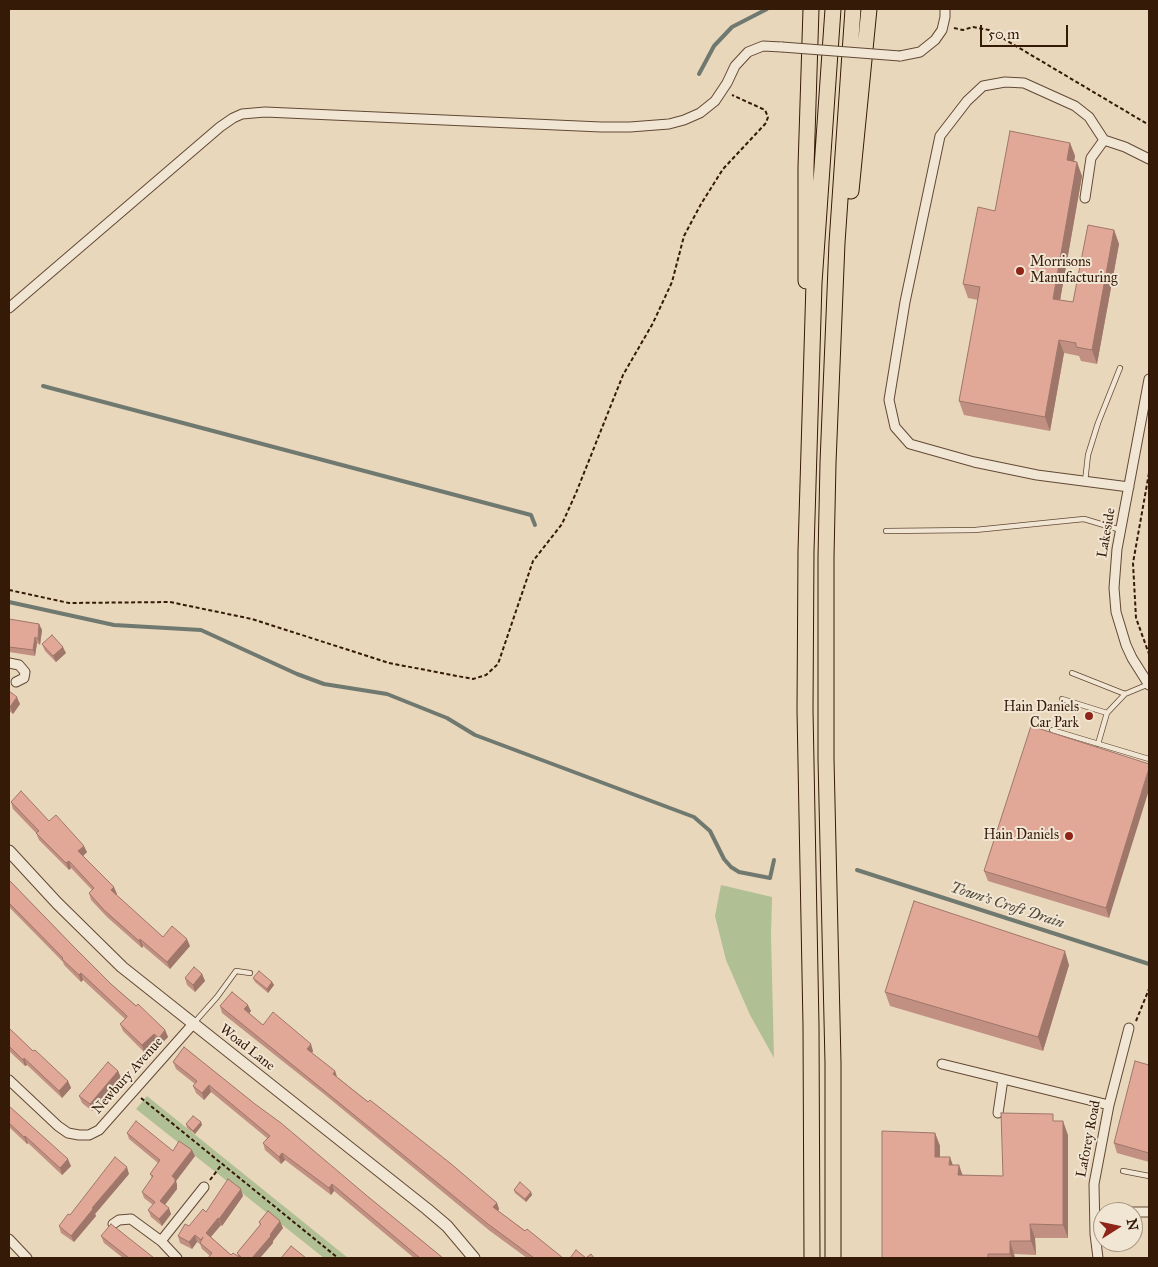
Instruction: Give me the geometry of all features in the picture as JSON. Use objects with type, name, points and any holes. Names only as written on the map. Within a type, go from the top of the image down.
[{"type":"highway","points":[[810,383],[805,252],[811,9]]},
{"type":"highway","points":[[812,1258],[812,1055],[805,641],[807,499],[810,383],[818,221],[833,9]]},
{"type":"highway","points":[[833,1258],[833,1072],[826,749],[827,524],[837,243],[854,9]]},
{"type":"highway","points":[[827,524],[852,173],[869,9]]},
{"type":"street","points":[[9,308],[220,127],[242,114],[265,112],[601,127],[669,124],[700,113],[715,101],[735,66],[748,52],[763,46],[900,56],[920,52],[935,40],[942,30],[945,9]]},
{"type":"street","points":[[1129,487],[1020,472],[974,462],[910,444],[894,427],[889,400],[905,302],[940,136],[967,100],[983,86],[1005,82],[1024,83],[1044,91],[1089,116],[1104,140],[1125,147],[1149,160]]},
{"type":"street","points":[[1085,198],[1091,158],[1104,140]]},
{"type":"street","name":"Lakeside","points":[[1149,380],[1114,569],[1116,612],[1120,629],[1129,652],[1149,685]]},
{"type":"street","points":[[9,663],[19,665],[25,672],[24,678],[16,682]]},
{"type":"street","name":"Woad Lane","points":[[9,851],[57,903],[122,967],[427,1209],[447,1226],[474,1258]]},
{"type":"street","name":"Newbury Avenue","points":[[9,1080],[68,1133],[89,1135],[99,1130],[193,1024]]},
{"type":"street","name":"Laforey Road","points":[[1097,1202],[1094,1184],[1109,1106],[1129,1028]]},
{"type":"street","points":[[942,1064],[1109,1106]]},
{"type":"street","points":[[998,1113],[1003,1079]]},
{"type":"street","points":[[161,1241],[204,1187]]},
{"type":"street","points":[[113,1224],[119,1220],[132,1219],[161,1241],[177,1258]]},
{"type":"street","points":[[9,1239],[26,1258]]},
{"type":"lane","points":[[1085,482],[1090,448],[1120,368]]},
{"type":"lane","points":[[886,531],[975,530],[1084,520],[1121,530]]},
{"type":"lane","points":[[1072,673],[1125,694]]},
{"type":"lane","points":[[1098,744],[1107,713],[1125,694],[1149,685]]},
{"type":"lane","points":[[1062,699],[1107,713]]},
{"type":"lane","points":[[1052,730],[1149,760]]},
{"type":"lane","points":[[193,1024],[217,997],[236,971],[250,973]]},
{"type":"lane","points":[[1123,1171],[1149,1176]]},
{"type":"path","points":[[949,26],[963,30],[973,27],[989,30],[1149,126]]},
{"type":"path","points":[[9,590],[69,603],[170,602],[252,619],[389,663],[472,679],[486,675],[498,664],[533,561],[562,524],[622,375],[653,323],[672,282],[684,236],[723,169],[766,123],[768,117],[765,110],[729,93]]},
{"type":"path","points":[[1149,473],[1133,563],[1136,618],[1149,654]]},
{"type":"path","points":[[1129,1028],[1138,1019],[1149,989]]},
{"type":"path","points":[[133,1091],[338,1258]]},
{"type":"path","points":[[204,1187],[222,1164]]},
{"type":"green space","points":[[721,885],[772,897],[774,1058],[750,1015],[726,960],[715,916]]},
{"type":"green space","points":[[147,1096],[348,1258],[324,1258],[136,1109]]},
{"type":"building","name":"Morrisons Manufacturing","points":[[1010,131],[1070,143],[1067,160],[1077,162],[1053,299],[1073,302],[1088,225],[1114,230],[1092,350],[1076,347],[1076,343],[1059,340],[1045,417],[959,401],[980,287],[963,284],[978,207],[995,211]]},
{"type":"building","points":[[9,619],[39,624],[38,639],[35,637],[33,650],[9,647]]},
{"type":"building","points":[[52,635],[63,647],[53,656],[42,644]]},
{"type":"building","points":[[9,691],[17,697],[10,707],[9,706]]},
{"type":"building","name":"Hain Daniels","points":[[1031,726],[1149,764],[1106,908],[984,871]]},
{"type":"building","points":[[21,791],[49,821],[56,815],[84,846],[78,851],[114,887],[111,890],[163,937],[172,926],[187,939],[167,962],[140,939],[139,941],[104,910],[89,893],[94,888],[69,861],[66,863],[36,833],[39,831],[11,802]]},
{"type":"building","points":[[9,880],[111,984],[136,1006],[138,1004],[165,1030],[159,1038],[154,1034],[142,1045],[120,1024],[127,1016],[81,973],[79,975],[62,959],[9,903]]},
{"type":"building","points":[[914,901],[1065,951],[1038,1037],[885,992]]},
{"type":"building","points":[[194,967],[202,974],[193,985],[185,978]]},
{"type":"building","points":[[259,971],[272,982],[267,989],[253,978]]},
{"type":"building","points":[[232,992],[248,1005],[244,1009],[263,1025],[273,1012],[311,1044],[307,1049],[335,1071],[333,1074],[368,1102],[370,1100],[450,1163],[497,1203],[493,1207],[525,1231],[527,1229],[563,1258],[534,1258],[488,1224],[220,1006]]},
{"type":"building","points":[[9,1028],[68,1081],[59,1091],[9,1046]]},
{"type":"building","points":[[184,1047],[281,1123],[443,1258],[420,1258],[332,1184],[329,1188],[282,1153],[279,1157],[263,1143],[270,1136],[209,1085],[202,1093],[193,1086],[197,1081],[173,1062]]},
{"type":"building","points":[[1135,1061],[1149,1065],[1149,1153],[1114,1143]]},
{"type":"building","points":[[108,1062],[118,1071],[90,1104],[79,1096]]},
{"type":"building","points":[[9,1106],[68,1159],[60,1168],[9,1123]]},
{"type":"building","points":[[1001,1113],[1053,1114],[1053,1121],[1063,1121],[1063,1225],[1030,1224],[1031,1241],[1010,1241],[1010,1254],[988,1254],[988,1258],[882,1258],[882,1131],[935,1133],[935,1157],[950,1157],[949,1165],[959,1165],[958,1175],[1003,1176]]},
{"type":"building","points":[[193,1116],[201,1122],[193,1131],[186,1124]]},
{"type":"building","points":[[136,1121],[173,1151],[179,1141],[192,1150],[172,1176],[175,1182],[160,1201],[169,1208],[159,1219],[148,1210],[155,1202],[142,1192],[153,1176],[150,1174],[160,1160],[127,1133]]},
{"type":"building","points":[[115,1157],[127,1167],[71,1236],[59,1226],[68,1214],[70,1215]]},
{"type":"building","points":[[228,1179],[241,1189],[206,1233],[231,1255],[233,1253],[241,1258],[208,1258],[212,1253],[200,1243],[203,1237],[201,1240],[195,1235],[189,1242],[178,1236],[185,1224],[189,1226],[203,1209],[206,1212]]},
{"type":"building","points":[[520,1182],[531,1192],[525,1199],[514,1190]]},
{"type":"building","points":[[268,1211],[280,1221],[271,1236],[252,1258],[242,1258],[237,1253],[261,1224],[259,1222]]},
{"type":"building","points":[[111,1224],[154,1258],[129,1258],[101,1236]]},
{"type":"building","points":[[291,1246],[306,1258],[281,1258]]},
{"type":"building","points":[[576,1250],[586,1258],[570,1258]]},
{"type":"building","points":[[591,1254],[594,1258],[586,1258]]},
{"type":"waterway","points":[[699,74],[714,46],[732,27],[767,9]]},
{"type":"waterway","points":[[43,386],[531,515],[535,525]]},
{"type":"waterway","points":[[9,602],[114,625],[201,630],[297,674],[324,684],[387,694],[447,718],[475,735],[694,817],[710,831],[724,859],[739,872],[770,878],[774,860]]},
{"type":"waterway","name":"Town's Croft Drain","points":[[857,870],[1149,964]]},
{"type":"place","name":"Morrisons Manufacturing","points":[[1020,271]]},
{"type":"place","name":"Hain Daniels Car Park","points":[[1089,716]]},
{"type":"place","name":"Hain Daniels","points":[[1069,836]]}]
